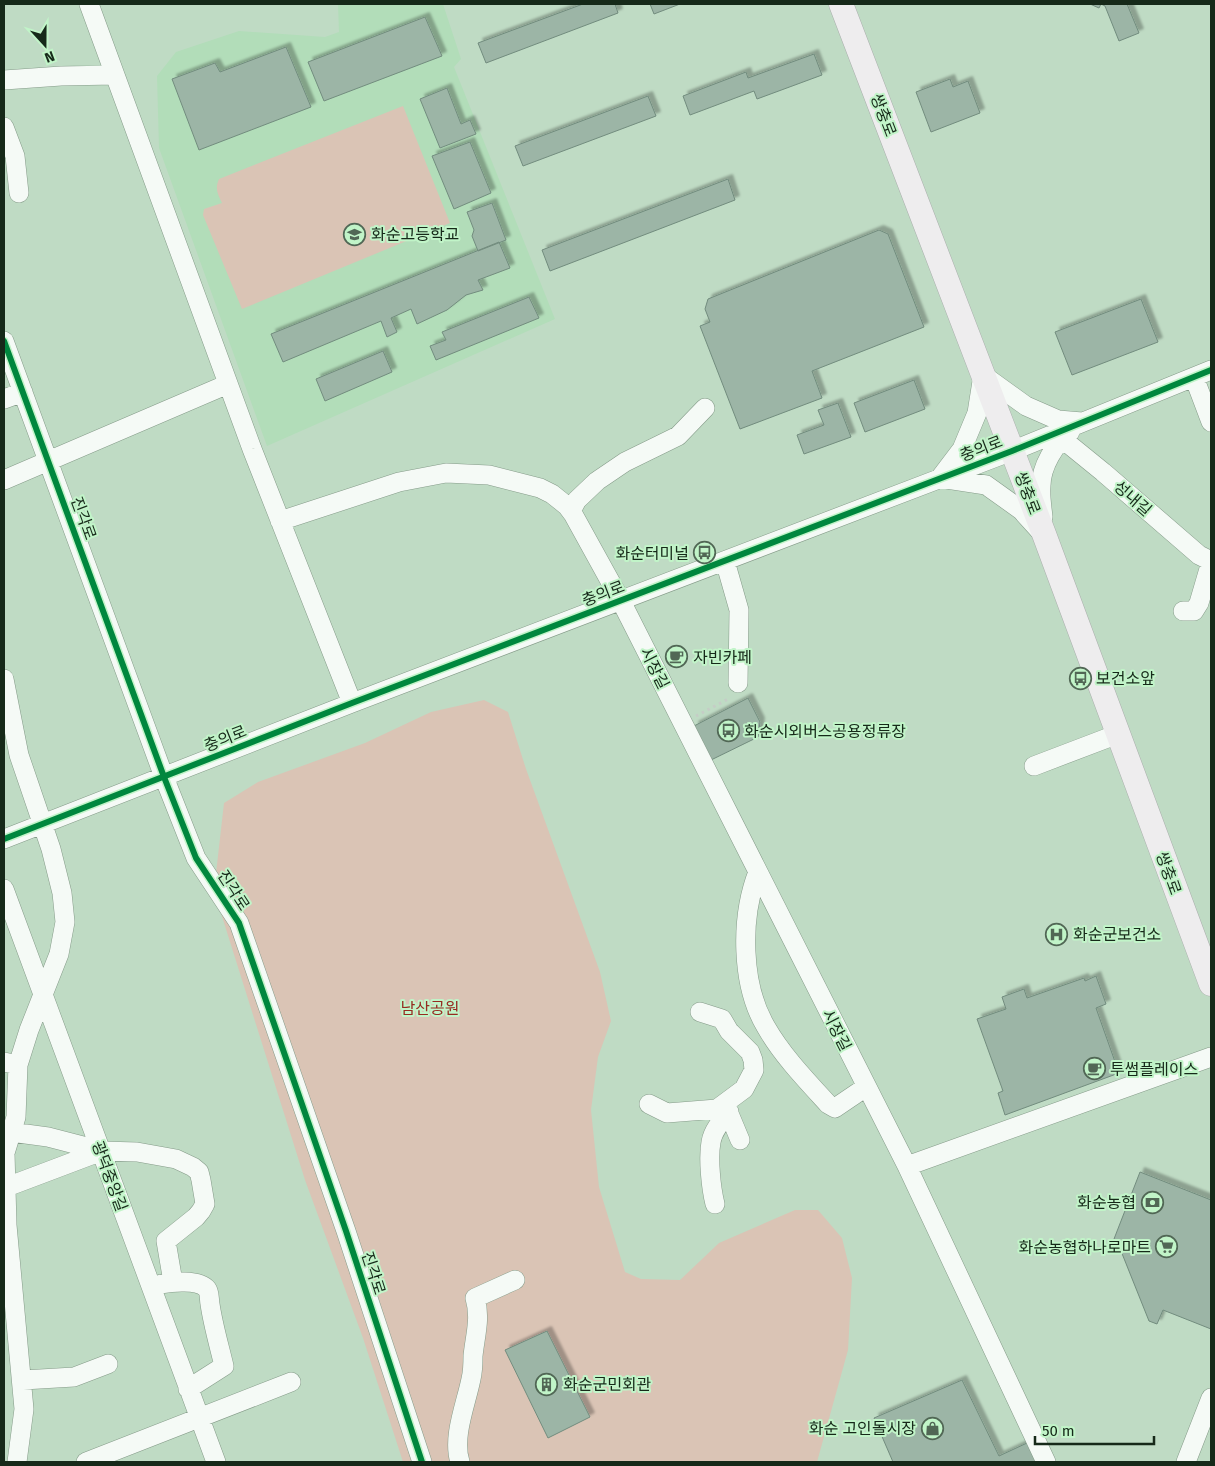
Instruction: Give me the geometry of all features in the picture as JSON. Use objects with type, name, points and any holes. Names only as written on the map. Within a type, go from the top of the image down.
[{"type":"main road","name":"쌍충로","points":[[841,4],[1044,534],[1211,984]]},
{"type":"street","points":[[89,4],[228,384],[352,703]]},
{"type":"street","points":[[4,80],[115,74]]},
{"type":"street","points":[[4,127],[15,156],[19,193]]},
{"type":"street","name":"진각로","points":[[4,341],[164,777],[196,858],[239,923],[346,1231],[422,1462]]},
{"type":"street","name":"충의로","points":[[4,839],[352,703],[940,478],[1058,436],[1083,422],[1211,370]]},
{"type":"street","points":[[1044,534],[1021,510],[986,485],[940,478],[962,449],[970,431],[977,413],[982,375],[1026,406],[1058,420],[1083,422]]},
{"type":"street","points":[[1194,377],[1211,422]]},
{"type":"street","points":[[4,480],[228,384]]},
{"type":"street","points":[[4,399],[23,392]]},
{"type":"street","points":[[571,511],[577,500],[597,481],[625,462],[678,436],[705,408]]},
{"type":"street","points":[[1044,534],[1041,484],[1058,436]]},
{"type":"street","name":"성내길","points":[[1058,436],[1103,472],[1199,555],[1211,562]]},
{"type":"street","name":"시장길","points":[[280,521],[399,482],[446,473],[490,475],[540,488],[552,494],[571,511],[621,601],[907,1166],[1046,1462]]},
{"type":"street","points":[[725,561],[739,610],[738,683]]},
{"type":"street","points":[[1183,611],[1194,611],[1199,603],[1211,562]]},
{"type":"street","points":[[4,678],[18,755],[43,824],[62,893],[66,922],[59,954],[44,995],[29,1030],[11,1064],[16,1117],[5,1154],[5,1187],[8,1236],[23,1380],[24,1409],[18,1462]]},
{"type":"street","points":[[1034,766],[1118,734]]},
{"type":"street","points":[[758,872],[748,905],[745,941],[749,979],[756,1008],[771,1035],[828,1104],[835,1108],[866,1087]]},
{"type":"street","name":"광덕중앙길","points":[[4,889],[216,1462]]},
{"type":"street","points":[[700,1012],[722,1018],[729,1031],[750,1052],[754,1070],[744,1089],[727,1108],[711,1141],[712,1188],[715,1204]]},
{"type":"street","points":[[750,1052],[771,1035]]},
{"type":"street","points":[[907,1166],[1211,1057]]},
{"type":"street","points":[[649,1104],[668,1113],[727,1108]]},
{"type":"street","points":[[727,1108],[740,1140]]},
{"type":"street","points":[[11,1132],[48,1137],[102,1151],[137,1152],[176,1159],[189,1164],[198,1172],[204,1193],[204,1204],[201,1211],[166,1241],[173,1282]]},
{"type":"street","points":[[5,1187],[102,1151]]},
{"type":"street","points":[[460,1462],[457,1447],[472,1377],[477,1330],[478,1310],[475,1298],[515,1280]]},
{"type":"street","points":[[150,1285],[173,1282],[193,1283],[207,1289],[212,1320],[224,1366],[188,1389]]},
{"type":"street","points":[[23,1380],[74,1378],[108,1364]]},
{"type":"street","points":[[95,1460],[291,1382]]},
{"type":"street","points":[[1186,1462],[1211,1398]]},
{"type":"path","points":[[682,723],[742,692],[738,683]]},
{"type":"shaded area","name":"화순고등학교","points":[[338,4],[443,4],[461,59],[454,67],[555,319],[267,446],[159,148],[157,76],[176,52],[239,31],[325,37],[339,32]]},
{"type":"green space","points":[[403,106],[450,223],[242,309],[203,215],[204,209],[222,203],[217,191],[219,179]]},
{"type":"green space","name":"남산공원","points":[[484,700],[508,712],[526,769],[600,972],[611,1021],[598,1057],[591,1110],[599,1187],[625,1272],[641,1279],[680,1280],[719,1243],[795,1210],[818,1210],[842,1238],[852,1278],[848,1350],[817,1462],[403,1462],[363,1338],[305,1180],[214,891],[224,803],[258,782],[365,743],[431,712]]},
{"type":"building","points":[[583,4],[615,4],[618,13],[486,63],[478,43]]},
{"type":"building","points":[[650,4],[680,4],[654,14]]},
{"type":"building","points":[[1090,4],[1101,4],[1099,8]]},
{"type":"building","points":[[1101,4],[1127,4],[1139,33],[1119,41],[1105,6]]},
{"type":"building","points":[[425,17],[442,56],[324,101],[308,62]]},
{"type":"building","points":[[286,47],[311,107],[199,150],[172,79],[215,63],[220,72]]},
{"type":"building","points":[[814,54],[822,75],[757,99],[754,91],[690,115],[683,96],[746,72],[748,78]]},
{"type":"building","points":[[950,79],[953,87],[968,81],[980,113],[931,132],[916,92]]},
{"type":"building","points":[[447,88],[461,124],[470,120],[476,134],[440,148],[420,99]]},
{"type":"building","points":[[648,96],[656,116],[523,166],[515,146]]},
{"type":"building","points":[[470,142],[491,193],[454,209],[432,156]]},
{"type":"building","points":[[728,179],[735,200],[550,271],[542,250]]},
{"type":"building","points":[[492,203],[506,240],[478,251],[472,236],[474,230],[467,212]]},
{"type":"building","points":[[879,230],[888,234],[924,327],[812,371],[822,398],[740,429],[700,326],[710,322],[705,309],[708,299]]},
{"type":"building","points":[[499,242],[510,268],[478,280],[483,290],[466,295],[447,310],[417,324],[411,309],[391,318],[397,332],[387,337],[381,321],[283,362],[271,334]]},
{"type":"building","points":[[529,297],[539,318],[436,360],[430,346],[446,340],[442,332]]},
{"type":"building","points":[[1141,299],[1158,342],[1072,375],[1055,332]]},
{"type":"building","points":[[383,351],[392,372],[325,401],[316,379]]},
{"type":"building","points":[[914,380],[925,409],[865,432],[854,403]]},
{"type":"building","points":[[838,403],[851,437],[804,454],[797,435],[824,425],[818,410]]},
{"type":"building","name":"화순시외버스공용정류장","points":[[748,698],[760,722],[758,737],[711,760],[694,726]]},
{"type":"building","points":[[1096,976],[1106,1004],[1096,1008],[1119,1073],[1005,1115],[998,1093],[1003,1091],[977,1019],[1006,1009],[1002,997],[1024,989],[1027,998],[1084,978],[1085,981]]},
{"type":"building","name":"화순농협하나로마트","points":[[1140,1172],[1211,1200],[1211,1329],[1163,1310],[1157,1324],[1149,1321],[1121,1251],[1125,1243],[1114,1239]]},
{"type":"building","name":"화순군민회관","points":[[547,1331],[590,1417],[548,1438],[505,1350]]},
{"type":"building","name":"화순 고인돌시장","points":[[962,1380],[999,1456],[1027,1443],[1036,1462],[893,1462],[874,1418]]},
{"type":"cycle path","points":[[4,341],[164,777],[196,858],[239,923],[346,1231],[422,1462]]},
{"type":"cycle path","points":[[4,839],[352,703],[1012,451],[1211,370]]},
{"type":"place","name":"화순고등학교","points":[[355,234]]},
{"type":"place","name":"화순터미널","points":[[705,553]]},
{"type":"place","name":"자빈카페","points":[[677,657]]},
{"type":"place","name":"보건소앞","points":[[1080,678]]},
{"type":"place","name":"화순시외버스공용정류장","points":[[728,731]]},
{"type":"place","name":"화순군보건소","points":[[1057,934]]},
{"type":"place","name":"투썸플레이스","points":[[1094,1069]]},
{"type":"place","name":"화순농협","points":[[1152,1202]]},
{"type":"place","name":"화순농협하나로마트","points":[[1167,1247]]},
{"type":"place","name":"화순군민회관","points":[[547,1384]]},
{"type":"place","name":"화순 고인돌시장","points":[[932,1428]]}]
